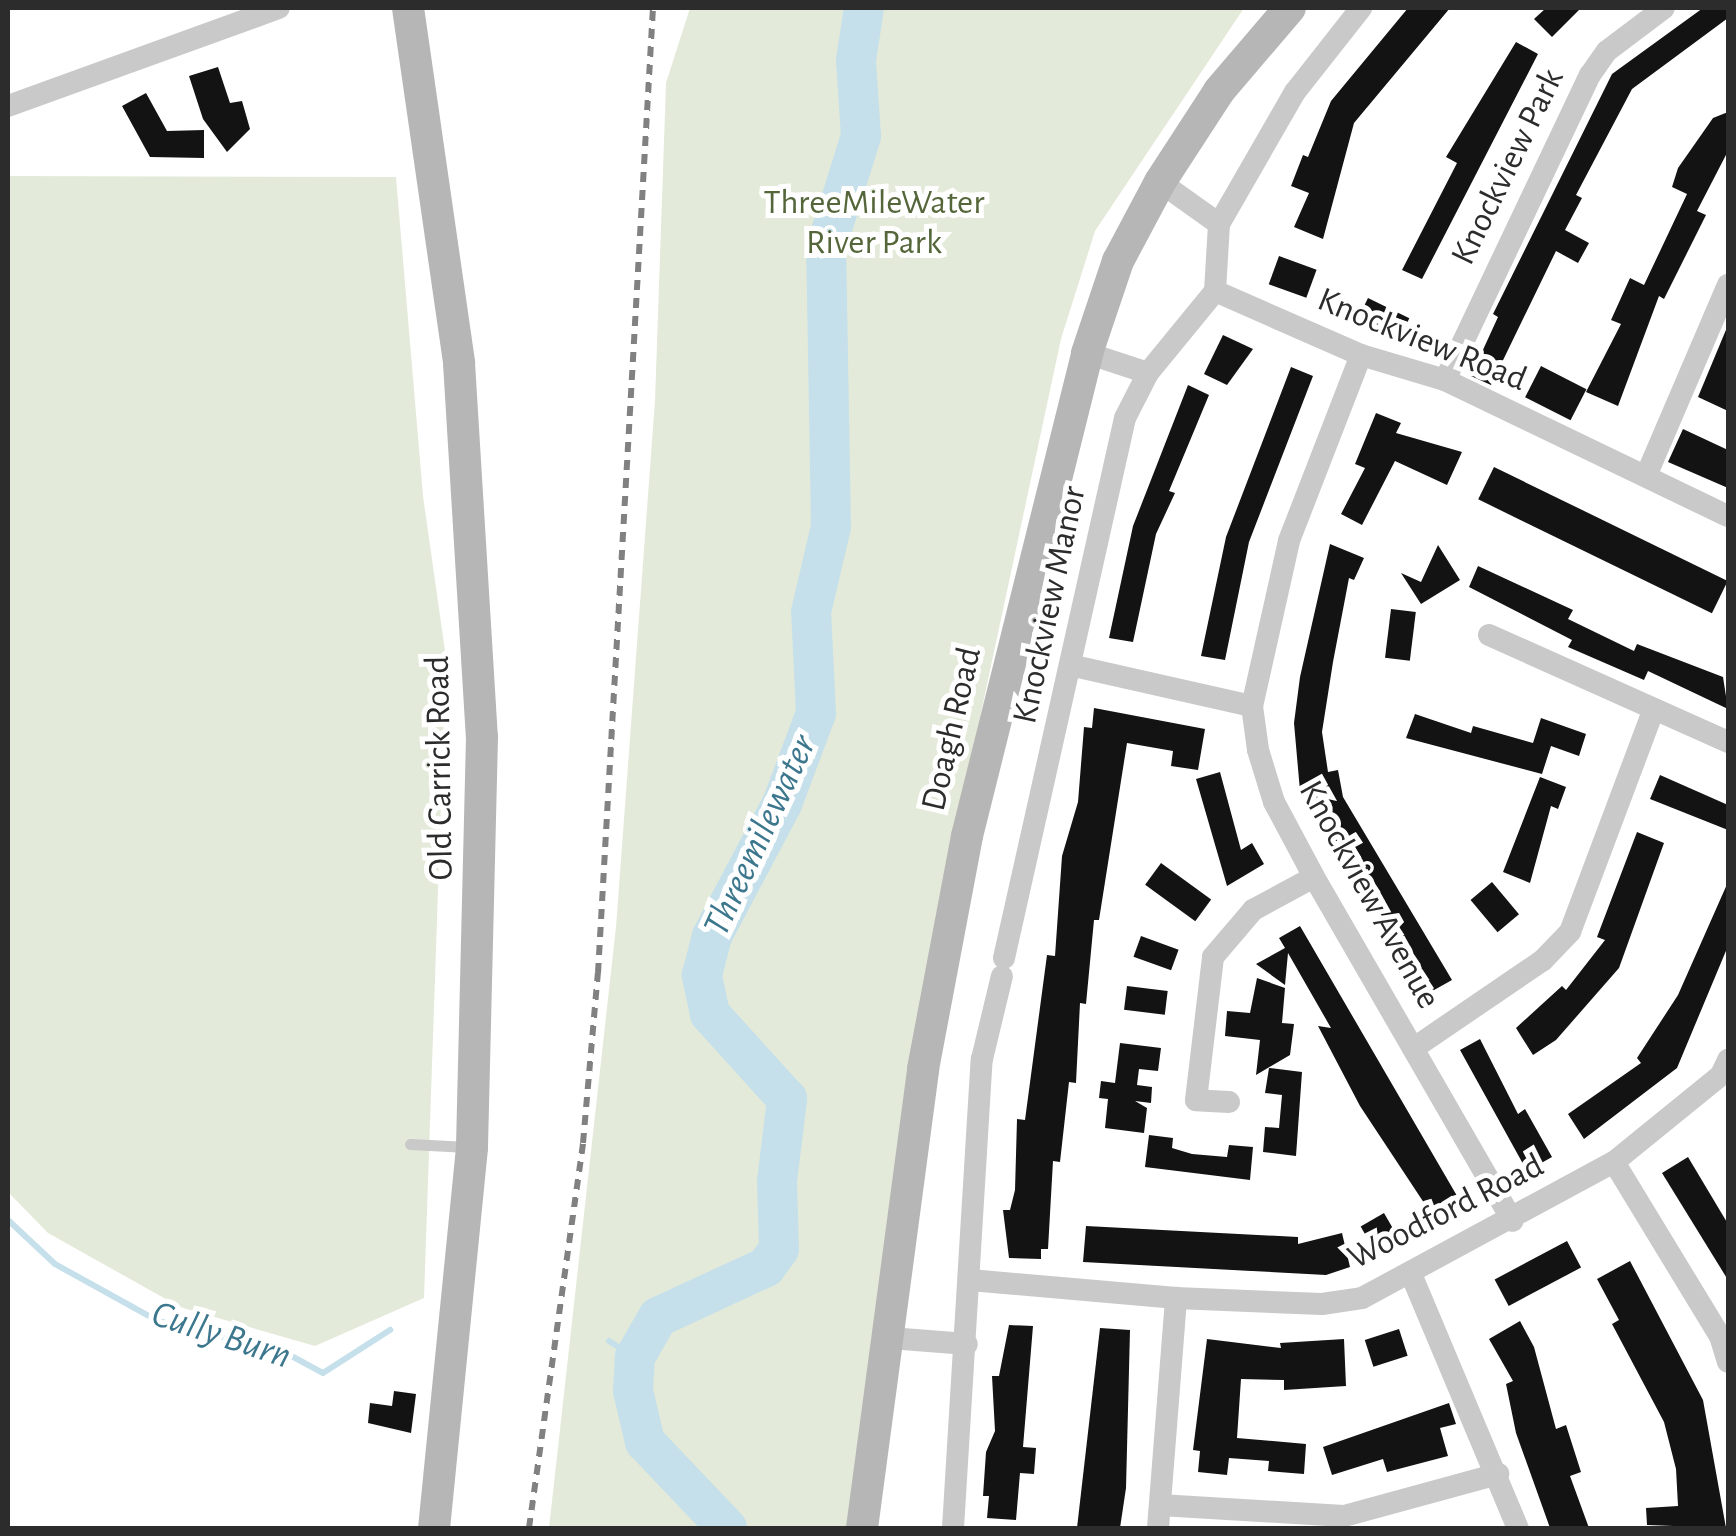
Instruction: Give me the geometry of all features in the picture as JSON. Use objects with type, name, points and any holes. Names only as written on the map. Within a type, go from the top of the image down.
[{"type":"main road","name":"Old Carrick Road","points":[[408,8],[439,197],[474,526],[482,909],[472,1148],[434,1528]]},
{"type":"main road","name":"Doagh Road","points":[[862,1528],[890,1338],[922,1069],[968,836],[1087,353],[1118,261],[1160,182],[1219,91],[1290,8]]},
{"type":"street","points":[[8,106],[278,8]]},
{"type":"street","points":[[1215,291],[1219,224],[1296,92],[1361,8]]},
{"type":"street","name":"Knockview Park","points":[[1445,380],[1590,76],[1608,51],[1664,8]]},
{"type":"street","points":[[1160,182],[1219,224]]},
{"type":"street","points":[[1646,476],[1728,285]]},
{"type":"street","name":"Knockview Road","points":[[1215,291],[1361,355],[1445,380],[1728,516]]},
{"type":"street","name":"Knockview Manor","points":[[953,1528],[982,1059],[1074,666],[1125,418],[1148,372],[1215,291]]},
{"type":"street","points":[[1087,353],[1148,372]]},
{"type":"street","name":"Knockview Avenue","points":[[1361,355],[1289,541],[1252,706],[1274,802],[1514,1220]]},
{"type":"street","points":[[1488,635],[1728,742]]},
{"type":"street","points":[[1074,666],[1252,706]]},
{"type":"street","points":[[1414,1048],[1544,960],[1570,932],[1654,709]]},
{"type":"street","points":[[1229,1102],[1196,1100],[1213,956],[1252,910],[1314,877]]},
{"type":"street","name":"Woodford Road","points":[[970,1280],[1176,1298],[1322,1304],[1362,1298],[1514,1220],[1614,1162],[1721,1075],[1728,1060]]},
{"type":"street","points":[[1614,1162],[1724,1334],[1728,1362]]},
{"type":"street","points":[[1411,1274],[1518,1528]]},
{"type":"street","points":[[1176,1298],[1159,1517],[1344,1516],[1498,1474]]},
{"type":"street","points":[[890,1338],[966,1344]]},
{"type":"lane","points":[[410,1144],[472,1148]]},
{"type":"green space","name":"ThreeMileWater River Park","points":[[690,8],[1244,8],[1095,231],[1061,339],[925,974],[854,1528],[549,1528],[616,927],[655,401],[666,83]]},
{"type":"green space","points":[[8,176],[396,177],[423,496],[446,658],[424,1298],[315,1346],[180,1307],[48,1233],[8,1192]]},
{"type":"building","points":[[1408,8],[1450,8],[1354,123],[1323,239],[1294,227],[1309,193],[1291,186],[1303,155],[1308,157],[1331,101]]},
{"type":"building","points":[[1546,8],[1581,8],[1552,37],[1534,19]]},
{"type":"building","points":[[1703,8],[1728,8],[1728,18],[1632,89],[1576,195],[1582,198],[1565,230],[1589,243],[1578,263],[1556,251],[1491,385],[1471,376],[1498,317],[1493,314],[1612,74]]},
{"type":"building","points":[[1516,42],[1538,54],[1422,279],[1402,270],[1457,163],[1446,157]]},
{"type":"building","points":[[218,67],[230,103],[242,101],[250,129],[227,152],[203,119],[189,76]]},
{"type":"building","points":[[146,93],[167,131],[204,130],[204,158],[150,157],[122,106]]},
{"type":"building","points":[[1728,112],[1728,151],[1697,211],[1706,215],[1664,299],[1659,296],[1618,406],[1586,392],[1621,324],[1611,320],[1630,278],[1644,285],[1687,194],[1672,187],[1678,168],[1713,118]]},
{"type":"building","points":[[1279,256],[1317,270],[1306,298],[1269,284]]},
{"type":"building","points":[[1368,298],[1409,318],[1397,343],[1356,323]]},
{"type":"building","points":[[1728,325],[1728,411],[1698,397]]},
{"type":"building","points":[[1223,335],[1253,349],[1227,385],[1204,374]]},
{"type":"building","points":[[1541,366],[1586,389],[1571,420],[1525,397]]},
{"type":"building","points":[[1291,367],[1313,376],[1249,542],[1225,660],[1201,656],[1226,537]]},
{"type":"building","points":[[1188,385],[1209,395],[1169,491],[1175,493],[1156,534],[1133,642],[1109,638],[1133,526]]},
{"type":"building","points":[[1376,413],[1401,423],[1396,433],[1462,452],[1447,485],[1395,461],[1362,525],[1341,514],[1365,468],[1355,464]]},
{"type":"building","points":[[1683,429],[1728,450],[1728,488],[1668,462]]},
{"type":"building","points":[[1494,467],[1728,581],[1712,613],[1478,499]]},
{"type":"building","points":[[1330,544],[1364,558],[1354,580],[1349,578],[1333,662],[1322,732],[1328,772],[1338,770],[1343,797],[1452,980],[1427,994],[1394,915],[1384,920],[1342,842],[1336,846],[1308,790],[1300,791],[1294,723],[1300,677]]},
{"type":"building","points":[[1438,545],[1460,580],[1421,604],[1401,573],[1421,582]]},
{"type":"building","points":[[1478,566],[1573,610],[1568,619],[1634,651],[1637,644],[1723,677],[1728,709],[1648,671],[1644,680],[1568,647],[1572,640],[1469,587]]},
{"type":"building","points":[[1391,609],[1416,612],[1410,661],[1385,658]]},
{"type":"building","points":[[1094,708],[1205,729],[1198,770],[1171,766],[1173,751],[1127,743],[1099,920],[1094,920],[1086,1004],[1080,1003],[1076,1083],[1069,1082],[1060,1162],[1053,1161],[1048,1249],[1041,1249],[1041,1259],[1009,1258],[1003,1210],[1010,1210],[1015,1190],[1017,1119],[1025,1120],[1047,955],[1055,956],[1062,856],[1078,802],[1084,727],[1092,728]]},
{"type":"building","points":[[1415,714],[1471,733],[1473,726],[1533,743],[1541,718],[1586,734],[1579,756],[1551,746],[1542,774],[1406,738]]},
{"type":"building","points":[[1220,772],[1241,850],[1252,843],[1264,864],[1227,886],[1196,779]]},
{"type":"building","points":[[1660,775],[1728,805],[1728,830],[1650,799]]},
{"type":"building","points":[[1540,777],[1566,787],[1558,809],[1551,806],[1530,883],[1503,872]]},
{"type":"building","points":[[1637,832],[1664,843],[1619,968],[1556,1040],[1533,1055],[1516,1028],[1562,986],[1566,990],[1605,940],[1597,937]]},
{"type":"building","points":[[1161,863],[1211,899],[1195,921],[1145,885]]},
{"type":"building","points":[[1492,882],[1519,914],[1498,932],[1471,900]]},
{"type":"building","points":[[1728,882],[1728,946],[1677,1068],[1584,1139],[1568,1114],[1641,1063],[1637,1058],[1678,995]]},
{"type":"building","points":[[1300,926],[1460,1201],[1434,1218],[1360,1106],[1318,1026],[1331,1028],[1288,953],[1285,985],[1256,964],[1285,948],[1279,938]]},
{"type":"building","points":[[1141,936],[1179,950],[1171,970],[1133,957]]},
{"type":"building","points":[[1257,978],[1285,988],[1282,1023],[1294,1024],[1290,1055],[1256,1075],[1260,1040],[1225,1036],[1227,1011],[1250,1013]]},
{"type":"building","points":[[1127,986],[1168,991],[1165,1015],[1124,1010]]},
{"type":"building","points":[[1480,1039],[1518,1114],[1525,1109],[1552,1157],[1527,1171],[1460,1050]]},
{"type":"building","points":[[1120,1043],[1161,1048],[1158,1071],[1139,1069],[1137,1085],[1152,1087],[1151,1103],[1135,1101],[1147,1108],[1144,1133],[1105,1128],[1108,1099],[1099,1098],[1101,1081],[1115,1083]]},
{"type":"building","points":[[1269,1068],[1302,1072],[1296,1156],[1263,1152],[1265,1127],[1279,1128],[1282,1095],[1265,1093]]},
{"type":"building","points":[[1149,1135],[1173,1138],[1172,1148],[1192,1154],[1227,1157],[1229,1145],[1253,1147],[1250,1180],[1145,1167]]},
{"type":"building","points":[[1688,1157],[1728,1224],[1728,1280],[1662,1173]]},
{"type":"building","points":[[1384,1213],[1399,1239],[1376,1252],[1361,1226]]},
{"type":"building","points":[[1086,1226],[1298,1237],[1298,1244],[1342,1233],[1350,1267],[1326,1275],[1083,1262]]},
{"type":"building","points":[[1567,1241],[1581,1267],[1509,1306],[1495,1279]]},
{"type":"building","points":[[1630,1261],[1703,1400],[1726,1528],[1647,1525],[1646,1508],[1678,1506],[1676,1469],[1664,1422],[1612,1324],[1619,1320],[1597,1279]]},
{"type":"building","points":[[1520,1321],[1534,1347],[1556,1429],[1566,1425],[1581,1472],[1570,1476],[1589,1528],[1550,1528],[1516,1433],[1506,1384],[1513,1381],[1489,1339]]},
{"type":"building","points":[[1009,1325],[1033,1326],[1023,1447],[1036,1448],[1034,1474],[1020,1473],[1016,1520],[987,1518],[989,1496],[983,1496],[986,1452],[995,1431],[992,1376],[999,1376]]},
{"type":"building","points":[[1100,1328],[1130,1330],[1126,1488],[1120,1528],[1077,1528]]},
{"type":"building","points":[[1399,1329],[1408,1356],[1373,1367],[1365,1340]]},
{"type":"building","points":[[1207,1339],[1281,1348],[1280,1343],[1344,1339],[1346,1386],[1284,1390],[1284,1380],[1241,1379],[1237,1438],[1306,1444],[1304,1474],[1268,1471],[1269,1461],[1229,1458],[1227,1475],[1198,1472],[1200,1451],[1193,1450]]},
{"type":"building","points":[[394,1391],[416,1394],[411,1433],[368,1423],[370,1403],[392,1406]]},
{"type":"building","points":[[1449,1403],[1456,1424],[1440,1428],[1448,1456],[1387,1472],[1383,1459],[1332,1475],[1323,1447]]},
{"type":"waterway","name":"Threemilewater","points":[[727,1528],[645,1442],[633,1391],[635,1357],[658,1317],[766,1267],[779,1249],[777,1181],[787,1099],[710,1014],[702,975],[712,936],[782,804],[816,713],[811,612],[831,527],[826,248],[861,136],[856,60],[864,8]]},
{"type":"waterway","name":"Cully Burn","points":[[8,1220],[55,1264],[158,1321],[284,1352],[323,1373],[390,1330]]},
{"type":"waterway","name":"Cully Burn","points":[[609,1341],[635,1357]]},
{"type":"railway","points":[[529,1528],[583,1143],[598,973],[653,8]]}]
